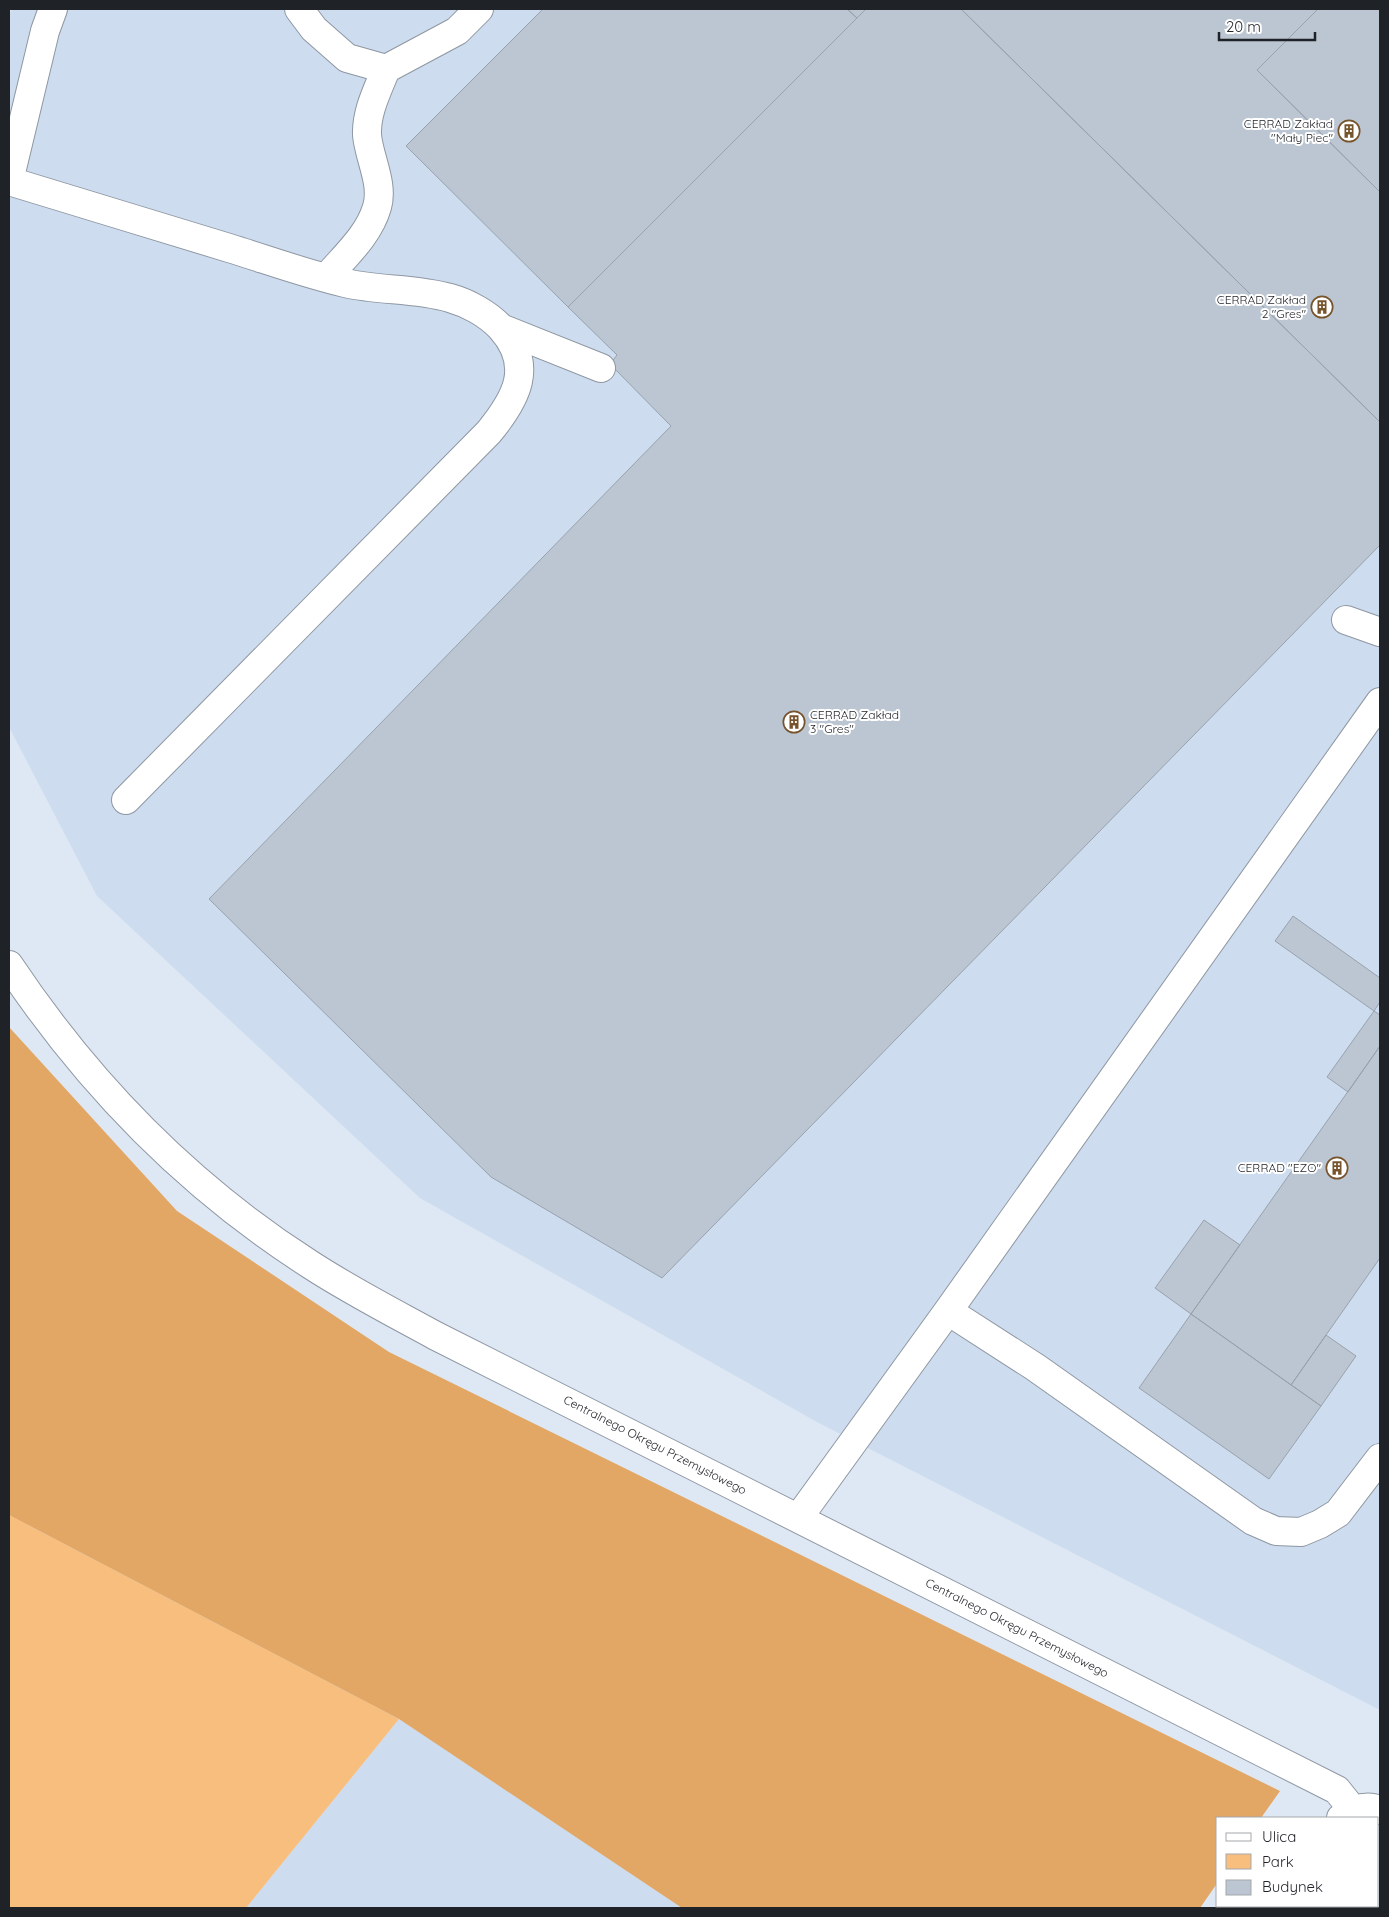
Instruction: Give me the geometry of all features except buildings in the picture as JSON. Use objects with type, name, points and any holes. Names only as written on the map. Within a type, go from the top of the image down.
[{"type":"street","points":[[53,9],[45,30],[9,181],[326,278],[366,286],[424,291],[451,298],[475,308],[501,328],[601,368]]},
{"type":"street","points":[[299,9],[314,29],[347,58],[386,69]]},
{"type":"street","points":[[326,278],[365,233],[378,206],[377,180],[368,136],[368,123],[386,69],[457,31],[479,9]]},
{"type":"street","points":[[126,800],[489,432],[507,410],[516,394],[519,376],[518,361],[512,344],[501,328]]},
{"type":"street","points":[[1346,620],[1380,632]]},
{"type":"street","points":[[799,1517],[948,1311],[1380,702]]},
{"type":"street","name":"Centralnego Okręgu Przemysłowego","points":[[9,965],[75,1056],[130,1118],[192,1176],[268,1236],[354,1292],[436,1336],[799,1517],[1337,1790],[1347,1814],[1364,1808],[1380,1810]]},
{"type":"street","points":[[948,1311],[1036,1366],[1253,1521],[1276,1531],[1301,1532],[1320,1524],[1338,1513],[1380,1458]]},
{"type":"shaded area","points":[[12,9],[1380,9],[1380,1710],[817,1422],[420,1198],[97,896],[9,727],[9,15]]},
{"type":"shaded area","points":[[9,1027],[177,1211],[389,1352],[1280,1791],[1262,1817],[1216,1817],[1216,1885],[1200,1908],[682,1908],[399,1719],[9,1515]]},
{"type":"shaded area","points":[[399,1719],[682,1908],[246,1908]]},
{"type":"green space","points":[[9,1515],[399,1719],[246,1908],[9,1908]]},
{"type":"place","name":"CERRAD Zakład \"Mały Piec\"","points":[[1349,131]]},
{"type":"place","name":"CERRAD Zakład 2 \"Gres\"","points":[[1322,307]]},
{"type":"place","name":"CERRAD Zakład 3 \"Gres\"","points":[[794,722]]},
{"type":"place","name":"CERRAD \"EZO\"","points":[[1337,1168]]}]
